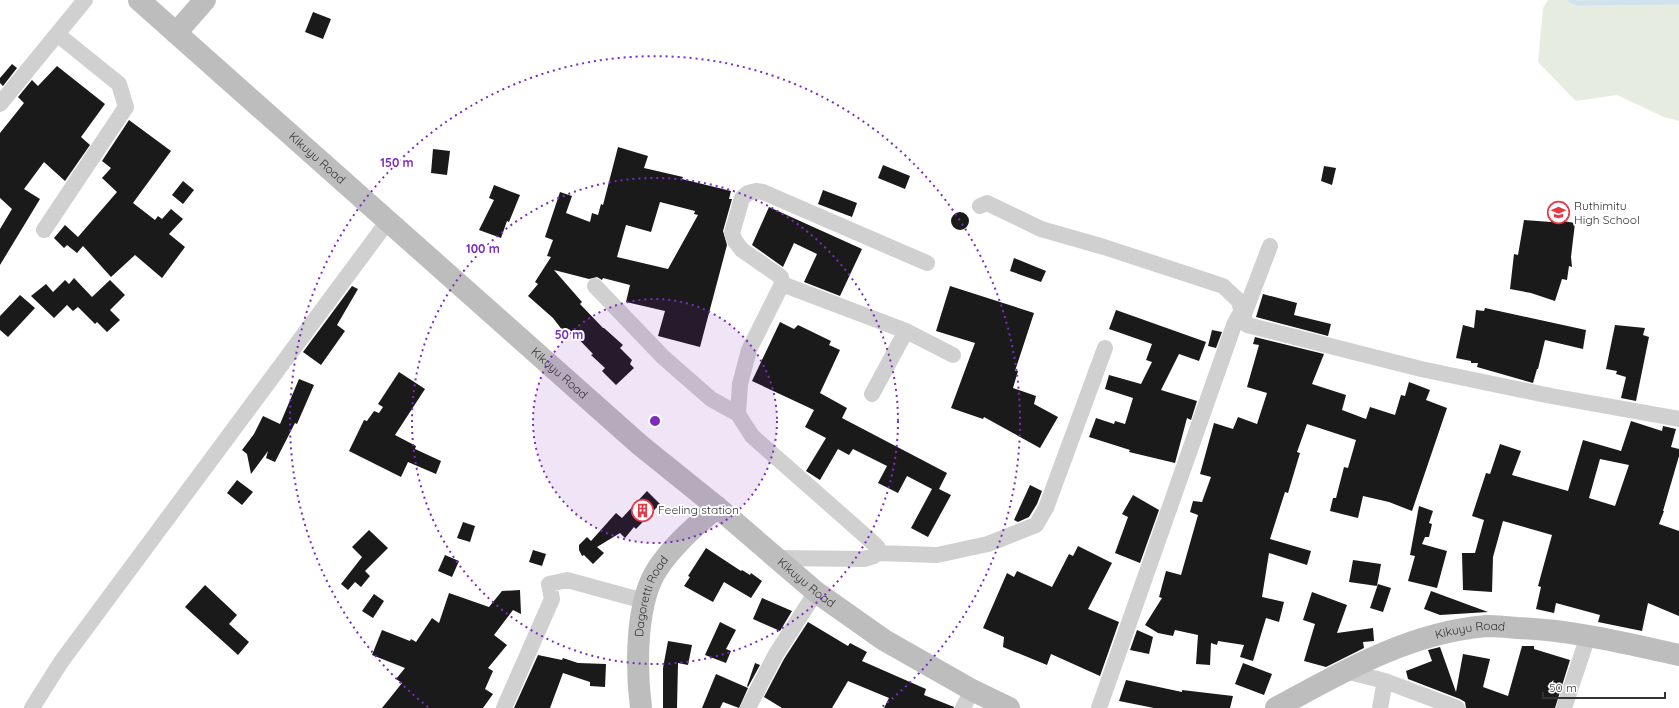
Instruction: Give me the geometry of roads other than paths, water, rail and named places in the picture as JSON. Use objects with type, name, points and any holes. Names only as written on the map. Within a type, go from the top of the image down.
[{"type":"main road","name":"Kikuyu Road","points":[[139,0],[640,445],[717,507],[816,592],[967,699],[1009,708]]},
{"type":"main road","points":[[176,33],[205,0]]},
{"type":"main road","name":"Dagoretti Road","points":[[641,708],[638,688],[639,642],[641,615],[644,601],[657,569],[664,559],[691,530],[717,507]]},
{"type":"main road","name":"Kikuyu Road","points":[[1276,708],[1345,671],[1393,649],[1433,636],[1488,626],[1536,629],[1588,636],[1679,655]]},
{"type":"street","points":[[0,104],[85,0]]},
{"type":"street","points":[[44,230],[126,107],[119,84],[57,34]]},
{"type":"street","points":[[738,414],[740,384],[749,350],[782,284],[781,276],[742,250],[734,240],[732,233],[742,198],[748,193],[756,191],[764,192],[927,263]]},
{"type":"street","points":[[980,206],[987,203],[1041,230],[1104,248],[1223,286],[1239,301],[1243,317],[1247,325],[1421,369],[1551,396],[1679,419]]},
{"type":"street","points":[[32,708],[61,662],[388,221]]},
{"type":"street","points":[[1243,317],[1270,246]]},
{"type":"street","points":[[782,284],[906,331],[953,355]]},
{"type":"street","points":[[595,286],[663,358],[711,399],[738,414],[752,436],[870,540],[878,548],[877,553]]},
{"type":"street","points":[[1099,708],[1234,325],[1238,317],[1243,317]]},
{"type":"street","points":[[872,394],[906,331]]},
{"type":"street","points":[[775,558],[864,559],[874,556],[877,553],[937,555],[988,544],[1036,525],[1046,508],[1105,348]]},
{"type":"street","points":[[504,708],[552,599],[549,584],[567,580],[644,601]]},
{"type":"street","points":[[748,708],[776,654],[816,592]]},
{"type":"street","points":[[1564,708],[1588,636]]},
{"type":"street","points":[[1345,671],[1385,681],[1457,708]]},
{"type":"street","points":[[1380,708],[1385,681]]},
{"type":"waterway","points":[[1570,0],[1577,3],[1679,2]]},
{"type":"place","name":"Ruthimitu High School","points":[[1559,213]]},
{"type":"place","name":"Feeling station","points":[[642,510]]}]
